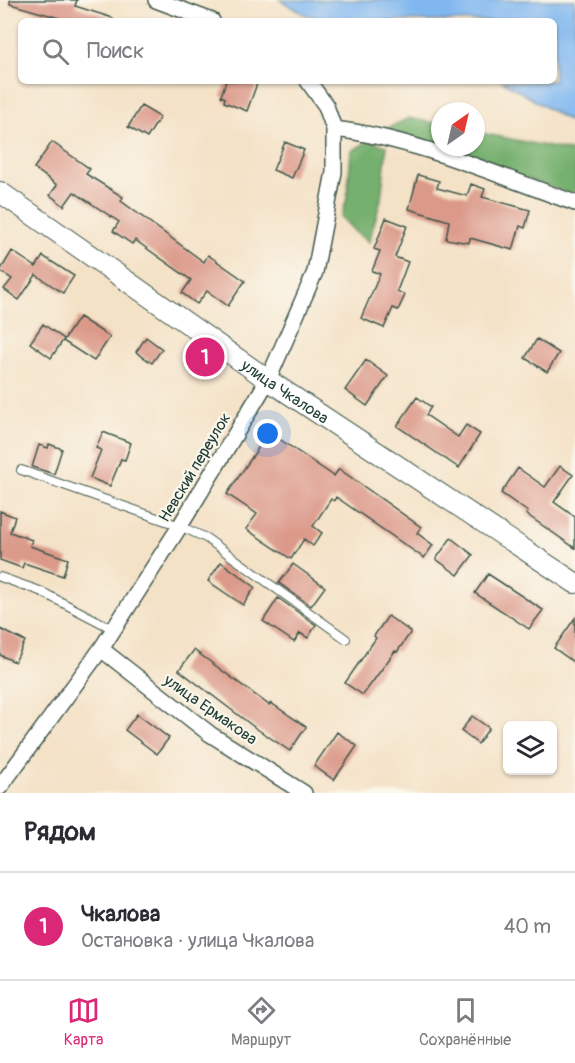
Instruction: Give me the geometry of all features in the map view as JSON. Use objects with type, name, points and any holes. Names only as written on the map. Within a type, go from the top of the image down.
[{"type":"street","points":[[156,0],[204,18]]},
{"type":"street","points":[[310,84],[326,106],[334,129],[366,133],[436,154],[575,203]]},
{"type":"street","name":"Невский переулок","points":[[0,787],[101,649],[180,526],[268,380],[315,272],[334,172],[334,129]]},
{"type":"street","name":"улица Чкалова","points":[[0,192],[268,380],[575,583]]},
{"type":"street","name":"улица Ермакова","points":[[101,649],[210,734],[304,793]]},
{"type":"lane","points":[[21,470],[180,526],[206,538],[346,639]]},
{"type":"lane","points":[[0,577],[40,591],[113,629]]},
{"type":"green space","points":[[409,118],[431,122],[431,145],[386,129]]},
{"type":"green space","points":[[485,134],[575,152],[575,196],[462,156],[485,156]]},
{"type":"green space","points":[[369,141],[387,146],[381,199],[369,242],[356,233],[341,217],[347,198],[351,151]]},
{"type":"water","points":[[280,0],[575,0],[575,125],[507,84],[557,84],[557,18],[316,18]]},
{"type":"building","points":[[10,0],[77,0],[75,6],[113,18],[59,18],[10,4]]},
{"type":"building","points":[[225,84],[257,84],[247,111],[224,102],[225,98],[221,96]]},
{"type":"building","points":[[141,106],[160,117],[147,138],[128,127]]},
{"type":"building","points":[[52,142],[90,169],[86,174],[123,197],[121,201],[204,262],[208,255],[245,281],[228,306],[207,291],[197,304],[182,293],[191,280],[135,240],[132,244],[113,231],[119,222],[74,192],[64,206],[50,195],[57,185],[34,168]]},
{"type":"building","points":[[285,142],[304,150],[292,178],[273,170]]},
{"type":"building","points":[[418,175],[439,181],[437,188],[467,196],[471,184],[485,189],[482,197],[530,210],[525,228],[520,226],[513,250],[470,238],[469,243],[446,239],[449,221],[409,209]]},
{"type":"building","points":[[386,218],[407,226],[395,257],[408,262],[397,291],[405,295],[398,310],[393,308],[384,328],[361,318],[380,274],[372,271],[380,251],[374,249]]},
{"type":"building","points":[[12,251],[36,267],[43,256],[74,276],[63,293],[36,275],[19,300],[4,289],[12,279],[0,271]]},
{"type":"building","points":[[79,317],[110,337],[94,361],[63,341]]},
{"type":"building","points":[[43,324],[64,339],[51,358],[30,343]]},
{"type":"building","points":[[146,337],[162,349],[152,363],[136,352]]},
{"type":"building","points":[[537,339],[559,353],[547,372],[525,358]]},
{"type":"building","points":[[366,360],[388,376],[367,406],[345,390]]},
{"type":"building","points":[[417,397],[431,407],[426,415],[458,437],[466,425],[480,434],[459,468],[397,426]]},
{"type":"building","points":[[103,432],[131,443],[125,460],[121,459],[110,486],[90,478],[101,450],[96,448]]},
{"type":"building","points":[[269,432],[334,476],[339,469],[421,527],[417,533],[433,545],[424,558],[336,497],[334,501],[331,499],[313,526],[322,533],[313,546],[304,539],[291,559],[246,529],[257,514],[227,494]]},
{"type":"building","points":[[49,444],[62,449],[54,474],[32,467],[39,445],[48,448]]},
{"type":"building","points":[[560,466],[573,475],[554,502],[575,517],[575,548],[526,514],[528,512],[501,493],[518,468],[545,487]]},
{"type":"building","points":[[0,511],[15,517],[10,532],[32,540],[30,546],[68,559],[63,576],[24,563],[22,568],[0,560]]},
{"type":"building","points":[[451,538],[473,555],[458,575],[436,559]]},
{"type":"building","points":[[221,562],[255,587],[243,605],[208,581]]},
{"type":"building","points":[[293,564],[325,587],[311,606],[279,583]]},
{"type":"building","points":[[488,574],[543,610],[529,629],[475,593]]},
{"type":"building","points":[[278,598],[316,625],[308,638],[300,633],[294,642],[263,621]]},
{"type":"building","points":[[388,616],[411,632],[363,695],[345,683]]},
{"type":"building","points":[[575,618],[575,663],[554,648]]},
{"type":"building","points":[[0,629],[25,641],[15,662],[0,655]]},
{"type":"building","points":[[194,650],[269,705],[271,703],[306,727],[290,751],[254,727],[179,670]]},
{"type":"building","points":[[137,714],[169,738],[157,754],[125,730]]},
{"type":"building","points":[[472,716],[489,728],[478,744],[461,731]]},
{"type":"building","points":[[337,732],[357,746],[334,780],[314,766]]},
{"type":"place","name":"Чкалова","points":[[205,357]]}]
